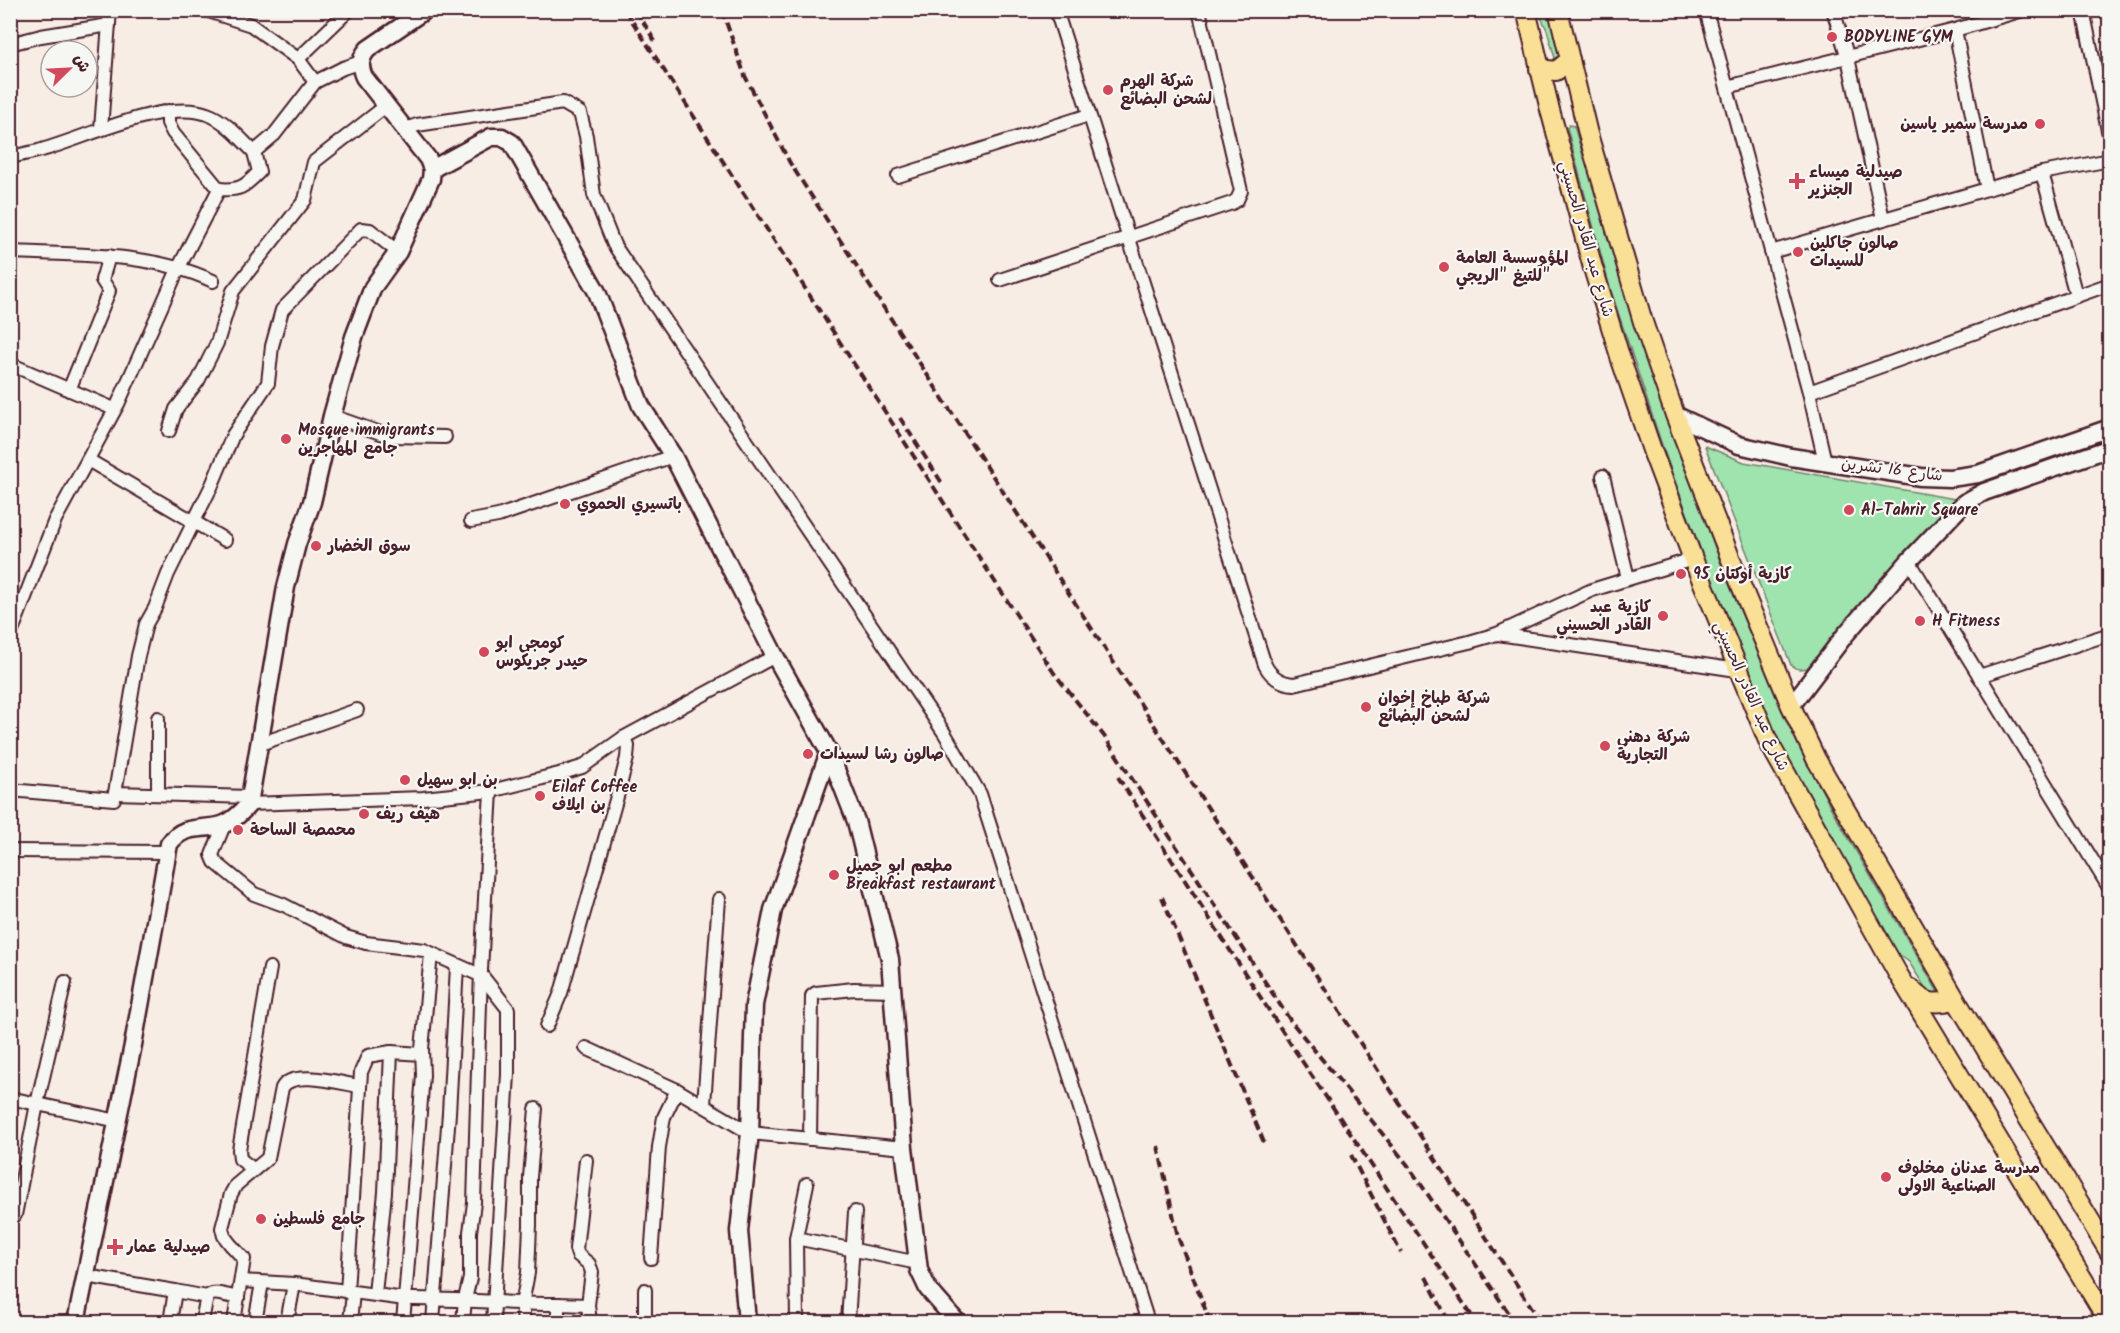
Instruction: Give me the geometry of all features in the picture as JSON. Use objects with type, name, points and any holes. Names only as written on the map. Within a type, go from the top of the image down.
[{"type":"main road","name":"شارع عبد القادر الحسيني","points":[[1526,10],[1550,110],[1593,268],[1622,363],[1693,559],[1769,743],[1898,974],[2109,1323]]},
{"type":"main road","name":"شارع عبد القادر الحسيني","points":[[1558,10],[1581,105],[1643,322],[1675,415],[1740,583],[1791,706],[1816,759],[1956,1000],[2109,1253]]},
{"type":"main road","points":[[1539,69],[1556,71],[1570,60]]},
{"type":"main road","points":[[1550,110],[1562,101],[1572,101],[1581,105]]},
{"type":"main road","points":[[1898,974],[1920,999],[1938,1004],[1956,1000]]},
{"type":"street","points":[[101,129],[110,10]]},
{"type":"street","points":[[205,10],[251,25],[298,59],[315,82]]},
{"type":"street","points":[[298,59],[349,10]]},
{"type":"street","points":[[76,1323],[118,1121],[169,844],[180,832],[224,825],[242,812],[249,801],[286,587],[297,544],[312,502],[332,416],[354,337],[373,287],[398,252],[428,187],[432,169],[429,159],[364,76],[361,62],[368,49],[425,10]]},
{"type":"street","points":[[1056,10],[1261,654],[1271,675],[1282,682],[1294,684],[1469,642],[1497,634],[1583,594],[1693,559]]},
{"type":"street","points":[[1000,280],[1232,203],[1240,196],[1241,191],[1199,10]]},
{"type":"street","points":[[1706,10],[1809,392],[1825,462]]},
{"type":"street","points":[[1833,10],[1848,58],[1882,219]]},
{"type":"street","points":[[1727,87],[1848,58],[2023,10]]},
{"type":"street","points":[[2083,10],[2109,140]]},
{"type":"street","points":[[10,44],[40,36],[109,25]]},
{"type":"street","points":[[1955,30],[1987,189]]},
{"type":"street","points":[[254,152],[274,135],[315,82],[361,62]]},
{"type":"street","points":[[406,129],[417,125],[563,103],[580,113],[586,136],[594,195],[615,245],[945,734],[980,794],[1148,1323]]},
{"type":"street","points":[[169,431],[180,403],[198,381],[217,343],[233,291],[305,200],[314,162],[387,105]]},
{"type":"street","points":[[10,157],[39,151],[101,129],[168,111],[188,110],[208,114],[233,131],[254,152],[259,172],[245,187],[230,190],[219,189],[173,133],[168,123],[168,111]]},
{"type":"street","points":[[898,176],[1089,115]]},
{"type":"street","points":[[432,169],[491,137],[502,136],[512,143],[597,292],[641,406],[673,456],[775,656],[829,752],[856,820],[890,959],[904,1148],[918,1263],[928,1289],[955,1322]]},
{"type":"street","points":[[1771,252],[2042,173],[2109,160]]},
{"type":"street","points":[[2042,173],[2076,295]]},
{"type":"street","points":[[11,634],[52,526],[114,409],[179,267],[219,189]]},
{"type":"street","points":[[10,790],[114,799],[138,656],[146,624],[233,435],[268,383],[272,346],[282,310],[361,229],[370,230],[398,252]]},
{"type":"street","points":[[10,252],[109,256],[179,267],[213,281]]},
{"type":"street","points":[[69,390],[109,291],[102,279],[109,256]]},
{"type":"street","points":[[1809,392],[2109,284]]},
{"type":"street","points":[[10,364],[114,409]]},
{"type":"street","name":"شارع 16 تشرين","points":[[1675,415],[1738,445],[1791,457],[1922,477],[1950,478],[1978,474],[2109,428]]},
{"type":"street","points":[[332,416],[389,436],[445,437]]},
{"type":"street","points":[[1791,706],[1845,635],[1909,561],[1964,503],[1984,492],[2109,448]]},
{"type":"street","points":[[471,521],[498,516],[673,456]]},
{"type":"street","points":[[88,460],[225,540]]},
{"type":"street","points":[[1603,476],[1628,578]]},
{"type":"street","points":[[1909,561],[2109,889]]},
{"type":"street","points":[[1497,634],[1737,670]]},
{"type":"street","points":[[1979,676],[2109,634]]},
{"type":"street","points":[[115,793],[158,793],[249,801],[423,798],[491,791],[582,767],[623,738],[775,656]]},
{"type":"street","points":[[260,744],[357,710]]},
{"type":"street","points":[[158,718],[158,793]]},
{"type":"street","points":[[547,1026],[561,993],[627,758],[628,746],[623,738]]},
{"type":"street","points":[[747,1323],[739,1231],[750,1133],[754,1005],[773,910],[829,752]]},
{"type":"street","points":[[463,1323],[470,1278],[470,1232],[474,1203],[481,970],[491,791]]},
{"type":"street","points":[[224,825],[212,855],[215,862],[254,894],[284,905],[346,937],[366,943],[424,950],[482,976],[508,1009],[508,1074],[493,1323]]},
{"type":"street","points":[[10,851],[167,852]]},
{"type":"street","points":[[2098,869],[2109,861]]},
{"type":"street","points":[[704,1104],[719,898]]},
{"type":"street","points":[[403,1323],[431,954]]},
{"type":"street","points":[[433,1323],[449,1113],[457,966]]},
{"type":"street","points":[[253,1169],[240,1159],[238,1150],[270,968]]},
{"type":"street","points":[[10,1215],[15,1215],[65,982]]},
{"type":"street","points":[[810,1139],[812,996],[816,993],[854,989],[893,990]]},
{"type":"street","points":[[586,1048],[677,1090],[750,1133],[904,1148]]},
{"type":"street","points":[[350,1323],[361,1072],[368,1056],[391,1052],[422,1054]]},
{"type":"street","points":[[375,1294],[385,1192],[391,1052]]},
{"type":"street","points":[[234,1323],[244,1259],[224,1236],[222,1228],[231,1194],[236,1185],[268,1158],[285,1082],[291,1079],[312,1078],[359,1086]]},
{"type":"street","points":[[651,1258],[659,1147],[664,1117],[677,1090]]},
{"type":"street","points":[[10,1098],[118,1121]]},
{"type":"street","points":[[524,1323],[522,1304],[528,1273],[531,1225],[530,1177],[536,1109]]},
{"type":"street","points":[[586,1160],[576,1249],[578,1255],[591,1267],[588,1305],[590,1323]]},
{"type":"street","points":[[797,1323],[796,1238],[807,1184]]},
{"type":"street","points":[[848,1323],[855,1212]]},
{"type":"street","points":[[796,1238],[918,1263]]},
{"type":"street","points":[[86,1276],[207,1297],[214,1293],[238,1298]]},
{"type":"street","points":[[242,1281],[294,1284],[405,1299],[465,1299],[522,1304],[588,1305]]},
{"type":"street","points":[[255,1323],[262,1283]]},
{"type":"street","points":[[287,1323],[294,1284]]},
{"type":"street","points":[[645,1290],[645,1323]]},
{"type":"street","points":[[170,1323],[175,1291]]},
{"type":"street","points":[[202,1323],[207,1297]]},
{"type":"street","points":[[558,1304],[558,1323]]},
{"type":"green space","points":[[1538,11],[1550,11],[1561,57],[1557,60],[1547,30]]},
{"type":"green space","points":[[1569,125],[1574,126],[1583,156],[1591,167],[1663,404],[1724,572],[1787,722],[1832,810],[1938,992],[1931,997],[1909,962],[1898,954],[1776,739],[1712,581],[1663,448],[1610,288],[1567,128]]},
{"type":"green space","points":[[1705,446],[1744,462],[1955,499],[1807,668],[1799,669],[1791,665]]},
{"type":"railway","points":[[625,10],[1054,673],[1104,736],[1290,1020],[1407,1164],[1515,1322]]},
{"type":"railway","points":[[636,10],[656,43]]},
{"type":"railway","points":[[722,10],[745,76],[790,163],[1541,1322]]},
{"type":"railway","points":[[900,418],[942,483]]},
{"type":"railway","points":[[1118,777],[1290,1043],[1476,1322]]},
{"type":"railway","points":[[1162,897],[1265,1145]]},
{"type":"railway","points":[[1158,1146],[1178,1237],[1210,1322]]},
{"type":"railway","points":[[1351,1155],[1401,1253]]},
{"type":"railway","points":[[1426,1277],[1449,1322]]},
{"type":"place","name":"BODYLINE GYM","points":[[1832,37]]},
{"type":"place","name":"شركة الهرم لشحن البضائع","points":[[1108,90]]},
{"type":"place","name":"مدرسة سمير ياسين","points":[[2040,124]]},
{"type":"place","name":"صيدلية ميساء الجنزير","points":[[1797,181]]},
{"type":"place","name":"صالون جاكلين للسيدات","points":[[1798,252]]},
{"type":"place","name":"المؤوسسة العامة للتيغ \"الريجي\"","points":[[1444,267]]},
{"type":"place","name":"Mosque immigrants جامع المهاجرين","points":[[286,439]]},
{"type":"place","name":"باتسيري الحموي","points":[[565,504]]},
{"type":"place","name":"Al-Tahrir Square","points":[[1849,510]]},
{"type":"place","name":"سوق الخضار","points":[[316,546]]},
{"type":"place","name":"كازية أوكتان 95","points":[[1681,574]]},
{"type":"place","name":"كازية عبد القادر الحسيني","points":[[1663,616]]},
{"type":"place","name":"H Fitness","points":[[1920,621]]},
{"type":"place","name":"كومجي ابو حيدر جريكوس","points":[[484,652]]},
{"type":"place","name":"شركة طباخ إخوان لشحن البضائع","points":[[1366,707]]},
{"type":"place","name":"شركة دهني التجارية","points":[[1605,746]]},
{"type":"place","name":"صالون رشا لسيدات","points":[[808,754]]},
{"type":"place","name":"بن ابو سهيل","points":[[405,780]]},
{"type":"place","name":"Eilaf Coffee بن ايلاف","points":[[540,796]]},
{"type":"place","name":"هيف ريف","points":[[364,814]]},
{"type":"place","name":"محمصة الساحة","points":[[238,830]]},
{"type":"place","name":"مطعم ابو جميل Breakfast restaurant","points":[[834,875]]},
{"type":"place","name":"مدرسة عدنان مخلوف الصناعية الاولى","points":[[1886,1177]]},
{"type":"place","name":"جامع فلسطين","points":[[261,1219]]},
{"type":"place","name":"صيدلية عمار","points":[[115,1247]]}]
